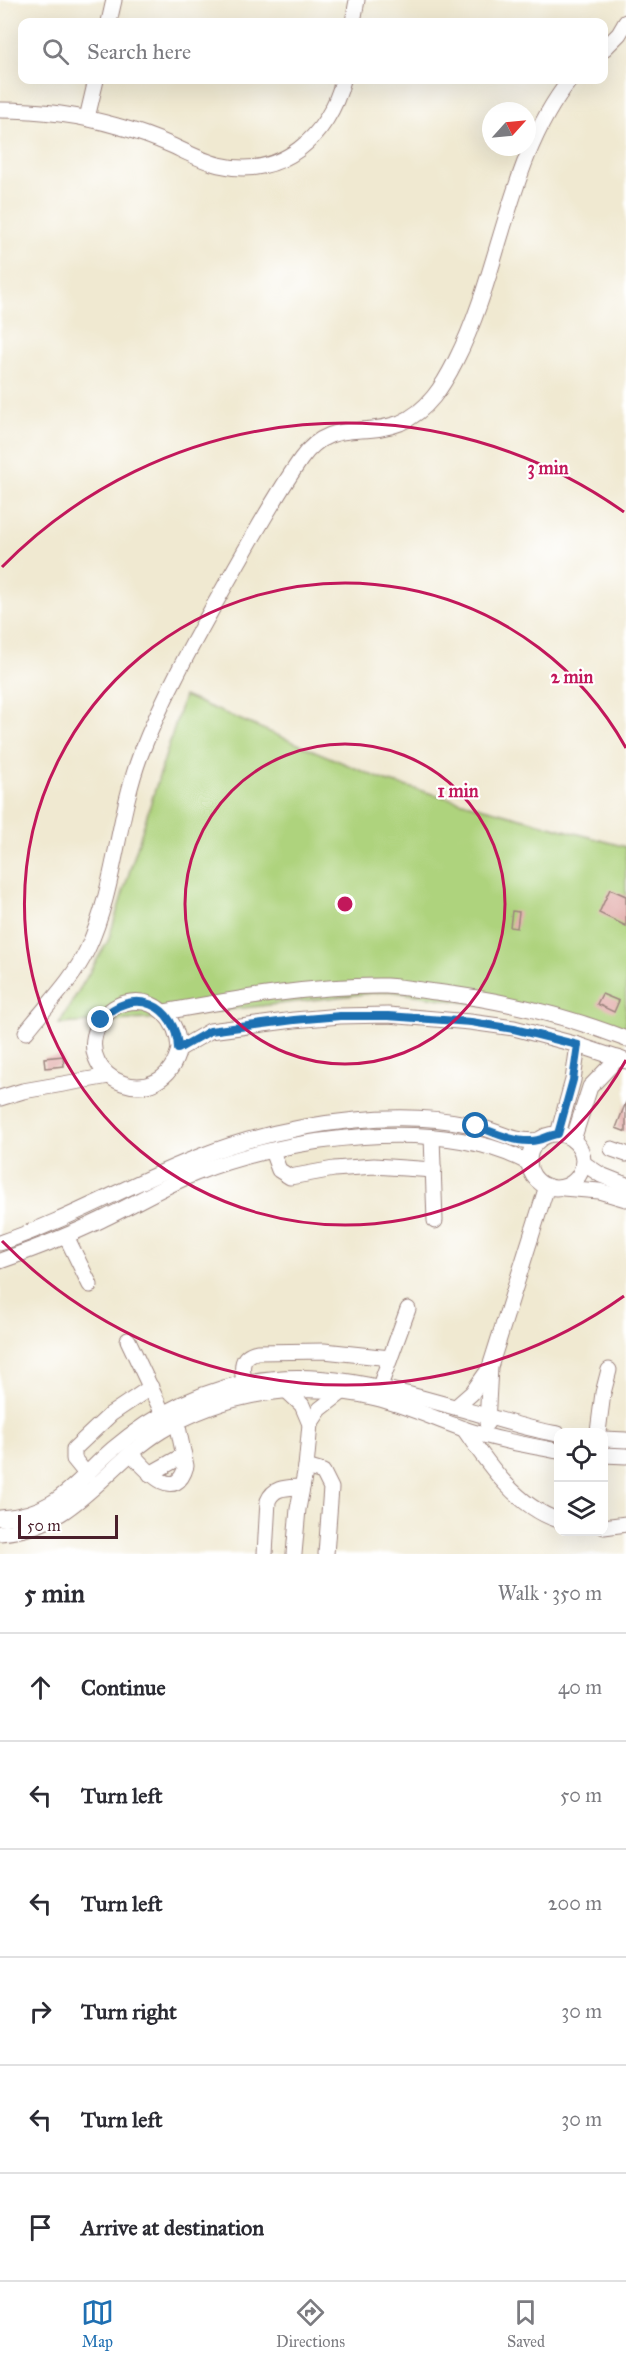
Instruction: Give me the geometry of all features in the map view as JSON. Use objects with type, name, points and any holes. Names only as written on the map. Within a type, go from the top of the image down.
[{"type":"street","points":[[110,18],[114,0]]},
{"type":"street","points":[[354,18],[357,0]]},
{"type":"street","points":[[608,44],[619,34],[626,22]]},
{"type":"street","points":[[87,118],[95,84]]},
{"type":"street","points":[[0,110],[39,111],[87,118],[144,134],[219,165],[240,168],[261,166],[290,155],[315,136],[328,120],[338,101],[342,84]]},
{"type":"street","points":[[26,1032],[77,968],[92,938],[106,889],[124,808],[141,755],[166,698],[219,597],[309,449],[336,432],[376,428],[401,422],[421,410],[436,394],[457,358],[474,319],[534,139],[548,111],[567,84]]},
{"type":"street","points":[[164,1012],[291,991],[388,986],[473,996],[519,1005],[626,1039]]},
{"type":"street","points":[[126,1003],[146,1003],[164,1012],[176,1029],[178,1049],[171,1068],[165,1076],[147,1085],[127,1086],[109,1076],[97,1059],[94,1039],[101,1020],[108,1012],[126,1003]]},
{"type":"street","points":[[178,1049],[210,1031],[294,1020],[378,1016],[471,1022],[514,1029],[578,1045],[622,1060]]},
{"type":"street","points":[[565,1137],[578,1045]]},
{"type":"street","points":[[565,1137],[590,1087],[622,1060]]},
{"type":"street","points":[[0,1098],[23,1091],[109,1076]]},
{"type":"street","points":[[0,1261],[66,1236],[172,1176],[199,1157],[261,1136],[356,1120],[416,1118],[445,1120],[476,1126],[519,1140],[565,1137],[581,1152],[583,1162],[575,1180],[563,1188]]},
{"type":"street","points":[[0,1243],[172,1176],[272,1151],[340,1139],[432,1137],[490,1146],[529,1163]]},
{"type":"street","points":[[432,1137],[435,1221]]},
{"type":"street","points":[[539,1140],[532,1150],[529,1163],[535,1177],[547,1186],[599,1191],[626,1199]]},
{"type":"street","points":[[272,1151],[279,1170],[290,1177],[354,1167],[394,1166],[434,1170]]},
{"type":"street","points":[[583,1162],[601,1175],[626,1185]]},
{"type":"street","points":[[456,1407],[479,1385],[490,1367],[547,1186]]},
{"type":"street","points":[[66,1236],[90,1285]]},
{"type":"street","points":[[380,1386],[408,1309]]},
{"type":"street","points":[[128,1340],[163,1414]]},
{"type":"street","points":[[244,1383],[242,1369],[244,1359],[257,1352],[324,1352],[390,1358]]},
{"type":"street","points":[[487,1435],[490,1367]]},
{"type":"street","points":[[599,1428],[603,1393],[609,1370]]},
{"type":"street","points":[[0,1533],[27,1529],[58,1517],[131,1453],[140,1436],[163,1414],[202,1396],[244,1383],[289,1377],[347,1380],[380,1386],[522,1427],[554,1433]]},
{"type":"street","points":[[87,1475],[74,1460],[74,1449],[111,1414],[151,1388]]},
{"type":"street","points":[[287,1391],[302,1405],[310,1424],[294,1554]]},
{"type":"street","points":[[0,1518],[22,1515],[51,1504],[64,1496],[114,1448],[222,1403],[265,1393],[342,1392],[397,1404],[464,1429],[554,1449]]},
{"type":"street","points":[[310,1424],[320,1409],[342,1392]]},
{"type":"street","points":[[131,1453],[158,1481],[173,1482],[184,1471],[184,1455],[177,1422]]},
{"type":"street","points":[[464,1429],[495,1472],[516,1494],[540,1512],[554,1518]]},
{"type":"street","points":[[608,1439],[626,1440]]},
{"type":"street","points":[[608,1455],[626,1456]]},
{"type":"street","points":[[306,1467],[323,1472],[329,1482],[326,1554]]},
{"type":"street","points":[[265,1554],[268,1501],[271,1494],[277,1489],[302,1487]]},
{"type":"street","points":[[608,1526],[626,1524]]},
{"type":"green space","points":[[184,696],[386,781],[626,847],[626,1034],[522,1011],[389,991],[148,1019],[59,1024],[108,941]]},
{"type":"building","points":[[610,889],[626,896],[626,926],[599,913]]},
{"type":"building","points":[[512,911],[519,912],[517,928],[510,927]]},
{"type":"building","points":[[602,994],[619,1001],[614,1012],[597,1004]]},
{"type":"building","points":[[63,1056],[64,1066],[45,1068],[44,1058]]},
{"type":"building","points":[[626,1102],[626,1132],[616,1128]]},
{"type":"route","points":[[101,1020],[108,1012],[126,1003],[146,1003],[156,1006],[171,1020],[176,1029],[178,1049],[210,1031],[340,1016],[429,1017],[471,1022],[514,1029],[578,1045],[573,1080],[558,1134],[539,1140],[526,1141],[476,1126]]}]
